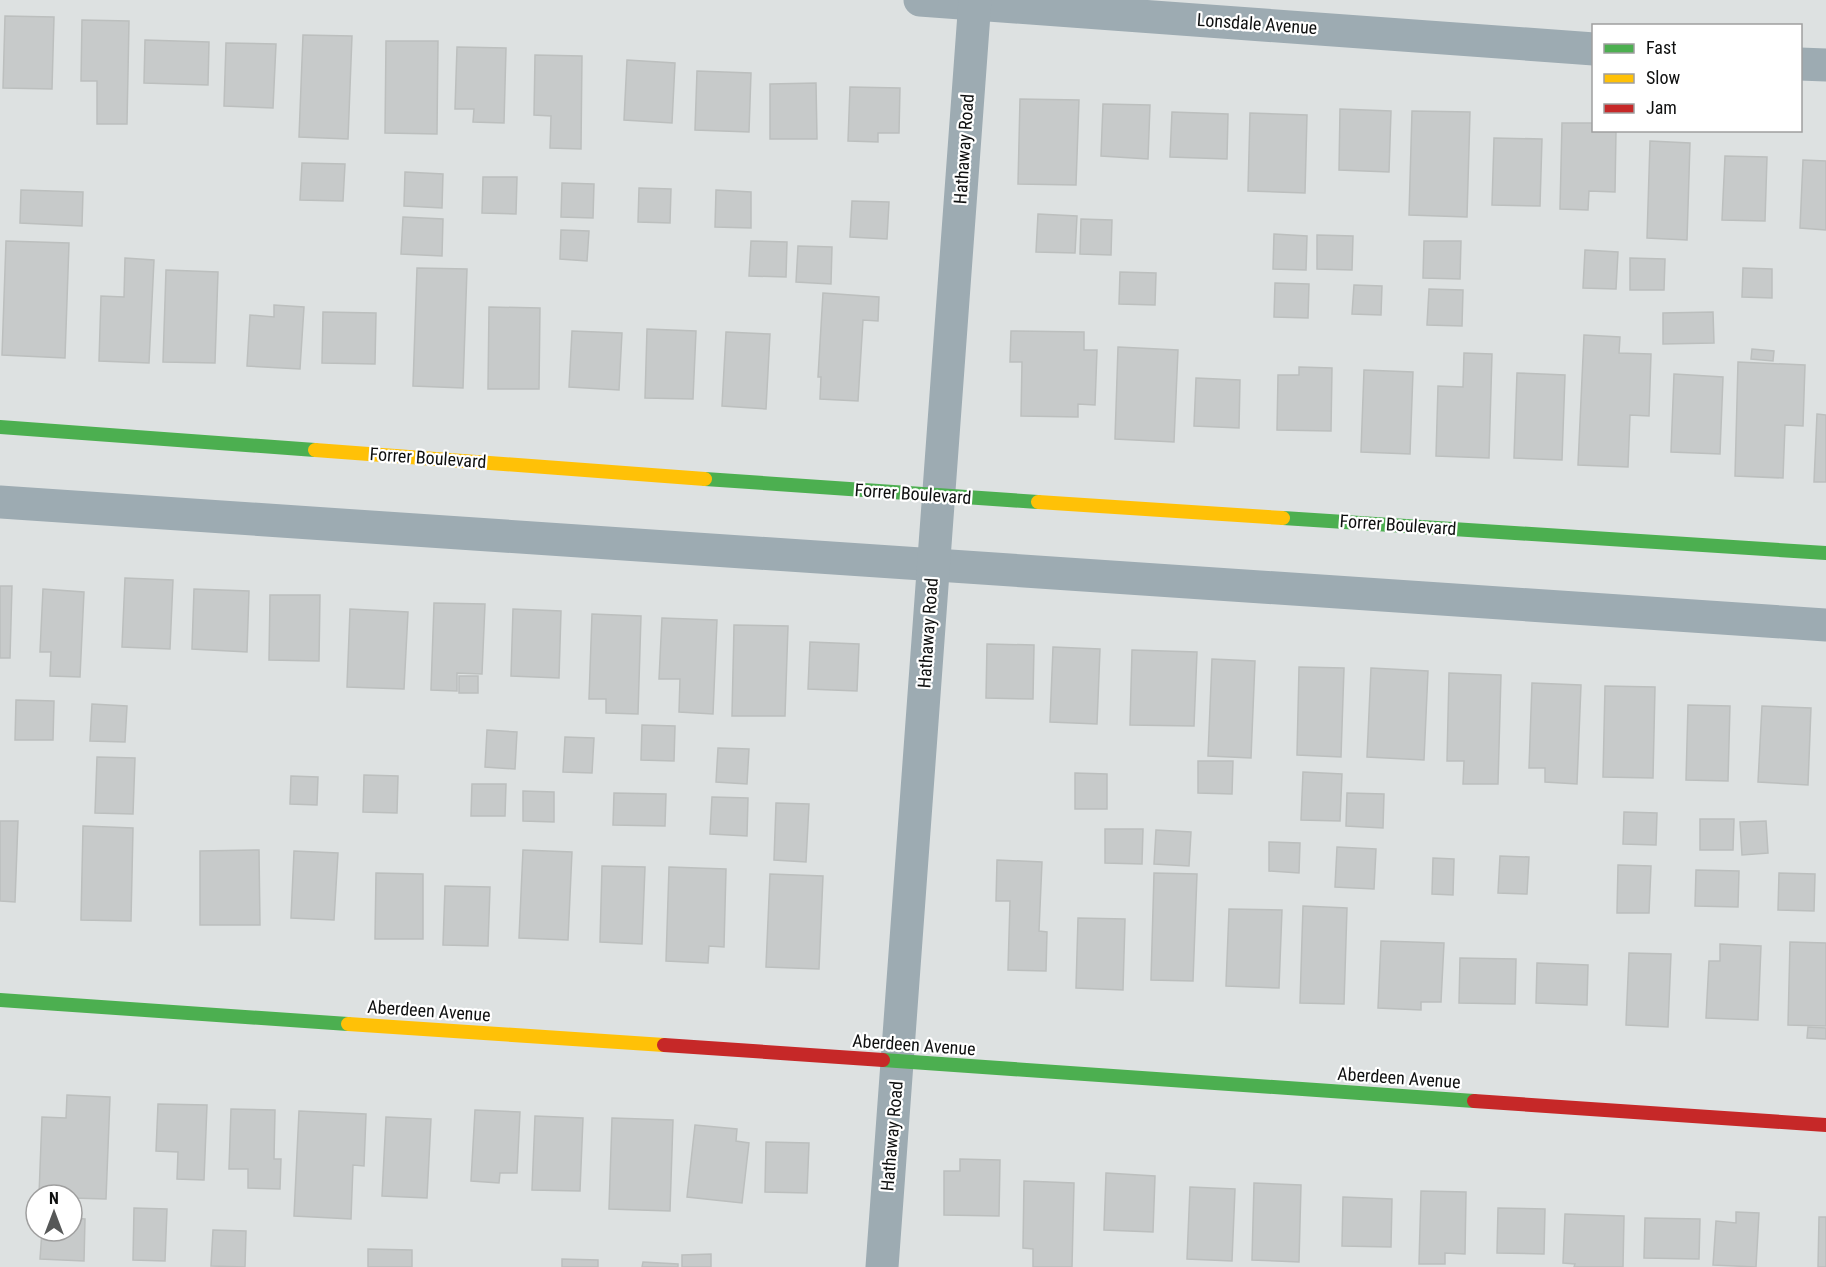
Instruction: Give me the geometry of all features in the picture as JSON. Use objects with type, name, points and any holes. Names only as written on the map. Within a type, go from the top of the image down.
[{"type":"street","name":"Lonsdale Avenue","points":[[920,0],[975,2],[1592,49]]},
{"type":"street","name":"Hathaway Road","points":[[882,1267],[975,2]]},
{"type":"street","points":[[1802,64],[1826,65]]},
{"type":"street","name":"Forrer Boulevard","points":[[0,427],[938,496],[1826,553]]},
{"type":"street","points":[[0,502],[1826,625]]},
{"type":"street","name":"Aberdeen Avenue","points":[[0,999],[1826,1125]]},
{"type":"building","points":[[5,16],[54,17],[52,89],[3,88]]},
{"type":"building","points":[[82,20],[129,21],[127,124],[97,124],[97,81],[81,81]]},
{"type":"building","points":[[303,35],[352,36],[348,139],[299,137]]},
{"type":"building","points":[[145,40],[209,42],[208,85],[144,83]]},
{"type":"building","points":[[386,41],[438,41],[437,134],[385,133]]},
{"type":"building","points":[[226,43],[276,44],[273,108],[224,106]]},
{"type":"building","points":[[457,47],[506,48],[504,123],[473,122],[474,109],[455,109]]},
{"type":"building","points":[[535,55],[582,56],[581,149],[550,148],[551,116],[534,115]]},
{"type":"building","points":[[627,60],[675,63],[672,123],[624,120]]},
{"type":"building","points":[[697,71],[751,73],[749,132],[695,130]]},
{"type":"building","points":[[816,83],[817,139],[770,139],[770,84]]},
{"type":"building","points":[[850,87],[900,88],[899,133],[878,133],[878,142],[848,141]]},
{"type":"building","points":[[1020,99],[1079,100],[1076,185],[1018,184]]},
{"type":"building","points":[[1103,104],[1150,105],[1148,159],[1101,156]]},
{"type":"building","points":[[1340,109],[1391,111],[1389,172],[1339,170]]},
{"type":"building","points":[[1412,111],[1470,112],[1467,217],[1409,215]]},
{"type":"building","points":[[1172,112],[1228,114],[1227,159],[1170,157]]},
{"type":"building","points":[[1250,113],[1307,115],[1305,193],[1248,191]]},
{"type":"building","points":[[1562,123],[1592,123],[1592,132],[1616,132],[1615,192],[1589,191],[1588,210],[1560,209]]},
{"type":"building","points":[[1494,138],[1542,139],[1540,206],[1492,205]]},
{"type":"building","points":[[1650,141],[1690,143],[1687,240],[1647,238]]},
{"type":"building","points":[[1725,156],[1767,157],[1765,221],[1722,220]]},
{"type":"building","points":[[1803,160],[1826,161],[1826,230],[1800,228]]},
{"type":"building","points":[[302,163],[345,164],[343,201],[300,200]]},
{"type":"building","points":[[405,172],[443,174],[442,208],[404,206]]},
{"type":"building","points":[[483,177],[517,177],[516,214],[482,213]]},
{"type":"building","points":[[562,183],[594,184],[593,218],[561,217]]},
{"type":"building","points":[[639,188],[671,189],[670,223],[638,222]]},
{"type":"building","points":[[21,190],[83,192],[82,226],[20,223]]},
{"type":"building","points":[[716,190],[751,192],[751,228],[715,227]]},
{"type":"building","points":[[852,201],[889,202],[887,239],[850,237]]},
{"type":"building","points":[[1038,214],[1077,216],[1075,253],[1036,252]]},
{"type":"building","points":[[403,217],[443,219],[442,256],[401,254]]},
{"type":"building","points":[[1081,219],[1112,220],[1111,255],[1080,254]]},
{"type":"building","points":[[561,230],[589,231],[587,261],[560,259]]},
{"type":"building","points":[[1274,234],[1307,236],[1306,270],[1273,269]]},
{"type":"building","points":[[1317,235],[1353,236],[1352,270],[1317,269]]},
{"type":"building","points":[[6,241],[69,243],[65,358],[2,355]]},
{"type":"building","points":[[751,241],[787,242],[786,277],[749,276]]},
{"type":"building","points":[[1424,241],[1461,241],[1460,279],[1423,278]]},
{"type":"building","points":[[798,246],[832,247],[831,284],[796,282]]},
{"type":"building","points":[[1585,250],[1618,252],[1616,289],[1583,288]]},
{"type":"building","points":[[125,258],[154,260],[149,363],[99,361],[101,296],[124,297]]},
{"type":"building","points":[[1630,258],[1665,259],[1664,290],[1630,290]]},
{"type":"building","points":[[417,268],[467,269],[463,388],[413,386]]},
{"type":"building","points":[[1743,268],[1772,269],[1772,298],[1742,297]]},
{"type":"building","points":[[166,270],[218,272],[215,363],[163,362]]},
{"type":"building","points":[[1120,272],[1156,273],[1155,305],[1119,304]]},
{"type":"building","points":[[1275,283],[1309,284],[1308,318],[1274,317]]},
{"type":"building","points":[[1354,285],[1382,286],[1381,315],[1352,314]]},
{"type":"building","points":[[1429,289],[1463,290],[1462,326],[1427,325]]},
{"type":"building","points":[[823,293],[879,297],[878,321],[863,320],[858,401],[820,399],[821,377],[818,377]]},
{"type":"building","points":[[274,305],[304,307],[300,369],[247,366],[250,315],[274,317]]},
{"type":"building","points":[[489,307],[540,308],[539,389],[488,389]]},
{"type":"building","points":[[323,312],[376,313],[375,364],[322,363]]},
{"type":"building","points":[[1713,312],[1714,343],[1663,344],[1663,313]]},
{"type":"building","points":[[647,329],[696,331],[693,399],[645,398]]},
{"type":"building","points":[[572,331],[622,333],[619,390],[569,387]]},
{"type":"building","points":[[1011,331],[1084,332],[1084,350],[1097,350],[1095,405],[1078,404],[1078,417],[1021,416],[1022,362],[1010,362]]},
{"type":"building","points":[[726,332],[770,334],[766,409],[722,406]]},
{"type":"building","points":[[1584,335],[1620,337],[1619,353],[1651,354],[1649,416],[1630,415],[1628,467],[1578,465]]},
{"type":"building","points":[[1118,347],[1178,350],[1174,442],[1115,439]]},
{"type":"building","points":[[1752,349],[1774,351],[1773,361],[1751,359]]},
{"type":"building","points":[[1464,353],[1492,354],[1489,458],[1436,456],[1438,386],[1463,387]]},
{"type":"building","points":[[1738,362],[1805,365],[1803,426],[1785,425],[1783,478],[1735,476]]},
{"type":"building","points":[[1299,367],[1332,368],[1331,431],[1277,430],[1278,375],[1299,375]]},
{"type":"building","points":[[1364,370],[1413,372],[1410,454],[1361,452]]},
{"type":"building","points":[[1517,373],[1565,375],[1562,460],[1514,458]]},
{"type":"building","points":[[1674,374],[1723,377],[1720,454],[1671,452]]},
{"type":"building","points":[[1196,378],[1240,380],[1239,428],[1194,426]]},
{"type":"building","points":[[1817,414],[1826,415],[1826,482],[1814,482]]},
{"type":"building","points":[[125,578],[173,580],[170,649],[122,647]]},
{"type":"building","points":[[0,586],[12,586],[10,658],[0,658]]},
{"type":"building","points":[[43,589],[84,592],[80,677],[50,676],[51,652],[40,652]]},
{"type":"building","points":[[194,589],[249,591],[247,652],[192,649]]},
{"type":"building","points":[[270,595],[320,595],[319,661],[269,660]]},
{"type":"building","points":[[434,603],[485,604],[482,674],[457,673],[457,691],[431,690]]},
{"type":"building","points":[[350,609],[408,612],[404,689],[347,687]]},
{"type":"building","points":[[513,609],[561,611],[559,678],[511,676]]},
{"type":"building","points":[[592,614],[641,616],[638,714],[606,713],[606,699],[589,699]]},
{"type":"building","points":[[662,618],[717,620],[713,714],[679,712],[680,679],[659,679]]},
{"type":"building","points":[[734,625],[788,626],[785,716],[732,716]]},
{"type":"building","points":[[810,642],[859,644],[857,691],[808,689]]},
{"type":"building","points":[[987,644],[1034,645],[1033,699],[986,698]]},
{"type":"building","points":[[1053,647],[1100,649],[1097,724],[1050,722]]},
{"type":"building","points":[[1132,650],[1197,652],[1194,726],[1130,725]]},
{"type":"building","points":[[1212,659],[1255,661],[1251,758],[1208,756]]},
{"type":"building","points":[[1299,667],[1344,668],[1341,757],[1297,755]]},
{"type":"building","points":[[1371,668],[1428,671],[1424,760],[1367,757]]},
{"type":"building","points":[[1449,673],[1501,675],[1498,784],[1463,784],[1464,761],[1447,761]]},
{"type":"building","points":[[459,676],[478,676],[478,693],[459,693]]},
{"type":"building","points":[[1532,683],[1581,685],[1577,784],[1545,782],[1545,768],[1529,768]]},
{"type":"building","points":[[1605,686],[1655,687],[1653,778],[1603,777]]},
{"type":"building","points":[[16,700],[54,701],[53,740],[15,740]]},
{"type":"building","points":[[92,704],[127,706],[125,742],[90,741]]},
{"type":"building","points":[[1688,705],[1730,706],[1728,781],[1686,780]]},
{"type":"building","points":[[1762,706],[1811,708],[1808,785],[1758,782]]},
{"type":"building","points":[[642,725],[675,726],[674,761],[641,760]]},
{"type":"building","points":[[487,730],[517,732],[515,769],[485,767]]},
{"type":"building","points":[[565,737],[594,738],[592,773],[563,772]]},
{"type":"building","points":[[718,748],[749,749],[747,784],[716,782]]},
{"type":"building","points":[[97,757],[135,758],[133,814],[95,813]]},
{"type":"building","points":[[1198,761],[1233,761],[1232,794],[1198,793]]},
{"type":"building","points":[[1303,772],[1342,774],[1340,821],[1301,820]]},
{"type":"building","points":[[1075,773],[1107,774],[1107,809],[1075,809]]},
{"type":"building","points":[[364,775],[398,776],[397,813],[363,812]]},
{"type":"building","points":[[291,776],[318,777],[317,805],[290,804]]},
{"type":"building","points":[[472,784],[506,784],[505,816],[471,816]]},
{"type":"building","points":[[523,791],[554,792],[554,822],[523,821]]},
{"type":"building","points":[[614,793],[666,794],[665,826],[613,825]]},
{"type":"building","points":[[1347,793],[1384,794],[1383,828],[1346,826]]},
{"type":"building","points":[[712,797],[748,798],[747,836],[710,834]]},
{"type":"building","points":[[776,803],[809,804],[806,862],[774,860]]},
{"type":"building","points":[[1624,812],[1657,813],[1656,845],[1623,844]]},
{"type":"building","points":[[1700,819],[1734,819],[1733,850],[1700,850]]},
{"type":"building","points":[[0,821],[18,821],[15,902],[0,901]]},
{"type":"building","points":[[1766,821],[1768,853],[1742,855],[1740,822]]},
{"type":"building","points":[[83,826],[133,828],[131,921],[81,920]]},
{"type":"building","points":[[1105,829],[1143,829],[1142,864],[1105,863]]},
{"type":"building","points":[[1156,830],[1191,832],[1189,866],[1154,864]]},
{"type":"building","points":[[1269,842],[1300,843],[1299,873],[1269,871]]},
{"type":"building","points":[[1337,847],[1376,849],[1374,889],[1335,887]]},
{"type":"building","points":[[259,850],[260,925],[200,925],[200,851]]},
{"type":"building","points":[[523,850],[572,852],[568,940],[519,938]]},
{"type":"building","points":[[294,851],[338,853],[334,920],[291,918]]},
{"type":"building","points":[[1500,856],[1529,857],[1527,894],[1498,893]]},
{"type":"building","points":[[1433,858],[1454,859],[1453,895],[1432,894]]},
{"type":"building","points":[[997,860],[1042,862],[1039,931],[1047,932],[1046,971],[1008,970],[1010,901],[996,901]]},
{"type":"building","points":[[1618,865],[1651,866],[1649,913],[1617,913]]},
{"type":"building","points":[[602,866],[645,867],[642,944],[600,942]]},
{"type":"building","points":[[669,867],[726,869],[724,947],[709,946],[708,963],[666,961]]},
{"type":"building","points":[[1696,870],[1739,871],[1738,907],[1695,906]]},
{"type":"building","points":[[376,873],[423,874],[423,939],[375,939]]},
{"type":"building","points":[[1154,873],[1197,874],[1193,981],[1151,980]]},
{"type":"building","points":[[1779,873],[1815,874],[1814,911],[1778,910]]},
{"type":"building","points":[[770,874],[823,876],[819,969],[766,967]]},
{"type":"building","points":[[445,886],[490,887],[488,946],[443,945]]},
{"type":"building","points":[[1303,906],[1347,908],[1344,1004],[1300,1003]]},
{"type":"building","points":[[1229,909],[1282,910],[1279,988],[1226,986]]},
{"type":"building","points":[[1078,918],[1125,919],[1123,990],[1076,988]]},
{"type":"building","points":[[1381,941],[1444,943],[1441,1002],[1421,1002],[1421,1010],[1378,1008]]},
{"type":"building","points":[[1790,942],[1826,943],[1826,1026],[1788,1025]]},
{"type":"building","points":[[1720,944],[1761,946],[1758,1020],[1706,1018],[1709,961],[1720,961]]},
{"type":"building","points":[[1629,953],[1671,954],[1668,1027],[1626,1025]]},
{"type":"building","points":[[1460,958],[1516,959],[1515,1004],[1459,1003]]},
{"type":"building","points":[[1537,963],[1588,965],[1587,1005],[1536,1003]]},
{"type":"building","points":[[1808,1027],[1826,1028],[1826,1039],[1807,1038]]},
{"type":"building","points":[[67,1095],[110,1097],[106,1199],[84,1198],[84,1183],[39,1183],[42,1117],[66,1118]]},
{"type":"building","points":[[158,1104],[207,1105],[204,1180],[177,1179],[178,1152],[156,1151]]},
{"type":"building","points":[[231,1109],[275,1110],[274,1159],[281,1159],[280,1189],[248,1188],[248,1169],[229,1169]]},
{"type":"building","points":[[475,1110],[520,1112],[517,1173],[500,1173],[499,1183],[471,1181]]},
{"type":"building","points":[[299,1111],[366,1114],[364,1166],[353,1165],[351,1219],[294,1216]]},
{"type":"building","points":[[535,1116],[583,1118],[580,1191],[532,1190]]},
{"type":"building","points":[[386,1117],[431,1119],[427,1198],[382,1196]]},
{"type":"building","points":[[612,1118],[673,1120],[670,1211],[609,1209]]},
{"type":"building","points":[[695,1125],[737,1129],[736,1141],[749,1143],[742,1203],[687,1197]]},
{"type":"building","points":[[766,1142],[809,1143],[807,1193],[765,1192]]},
{"type":"building","points":[[960,1159],[1000,1160],[999,1216],[944,1215],[944,1171],[960,1171]]},
{"type":"building","points":[[1106,1173],[1155,1176],[1153,1232],[1104,1230]]},
{"type":"building","points":[[1024,1181],[1074,1183],[1072,1267],[1033,1267],[1033,1249],[1023,1248]]},
{"type":"building","points":[[1254,1183],[1301,1185],[1299,1262],[1252,1260]]},
{"type":"building","points":[[1190,1187],[1235,1189],[1232,1261],[1187,1259]]},
{"type":"building","points":[[1421,1191],[1466,1192],[1465,1254],[1445,1253],[1445,1264],[1419,1264]]},
{"type":"building","points":[[1343,1197],[1392,1199],[1391,1247],[1342,1246]]},
{"type":"building","points":[[134,1208],[167,1209],[165,1261],[133,1260]]},
{"type":"building","points":[[1498,1208],[1545,1209],[1544,1254],[1497,1253]]},
{"type":"building","points":[[1736,1212],[1759,1213],[1756,1267],[1713,1265],[1716,1221],[1736,1223]]},
{"type":"building","points":[[1565,1214],[1624,1216],[1623,1267],[1574,1267],[1575,1264],[1563,1263]]},
{"type":"building","points":[[1819,1217],[1826,1217],[1826,1267],[1818,1267]]},
{"type":"building","points":[[1645,1218],[1700,1219],[1699,1259],[1644,1258]]},
{"type":"building","points":[[85,1219],[84,1261],[40,1259],[41,1243],[84,1243]]},
{"type":"building","points":[[213,1230],[246,1231],[245,1267],[211,1266]]},
{"type":"building","points":[[368,1249],[412,1250],[412,1267],[368,1267]]},
{"type":"building","points":[[711,1254],[711,1267],[682,1267],[682,1255]]},
{"type":"building","points":[[562,1259],[598,1260],[598,1267],[562,1267]]},
{"type":"building","points":[[643,1262],[678,1264],[678,1267],[642,1267]]},
{"type":"traffic: fast","points":[[0,427],[315,450]]},
{"type":"traffic: fast","points":[[705,479],[1038,502]]},
{"type":"traffic: fast","points":[[1283,518],[1826,553]]},
{"type":"traffic: fast","points":[[0,1000],[348,1024]]},
{"type":"traffic: fast","points":[[883,1060],[1474,1101]]},
{"type":"traffic: slow","points":[[315,450],[705,479]]},
{"type":"traffic: slow","points":[[1038,502],[1283,518]]},
{"type":"traffic: slow","points":[[348,1024],[664,1045]]},
{"type":"traffic: jam","points":[[664,1045],[883,1060]]},
{"type":"traffic: jam","points":[[1474,1101],[1826,1125]]}]
